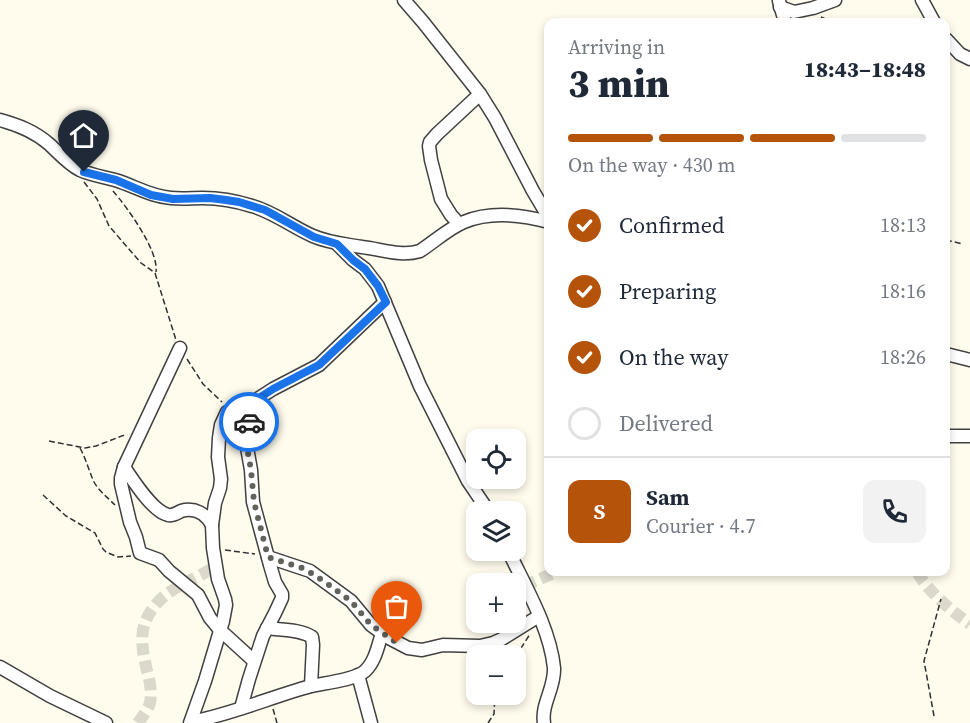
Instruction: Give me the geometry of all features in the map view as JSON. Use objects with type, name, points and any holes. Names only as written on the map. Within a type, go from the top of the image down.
[{"type":"street","points":[[404,0],[480,94],[544,207]]},
{"type":"street","points":[[779,3],[794,12],[835,0]]},
{"type":"street","points":[[922,0],[931,18]]},
{"type":"street","points":[[779,3],[784,18]]},
{"type":"street","points":[[950,43],[960,54],[970,59]]},
{"type":"street","points":[[459,224],[443,205],[429,146],[437,134],[480,94]]},
{"type":"street","points":[[0,120],[33,132],[78,169],[163,197],[210,198],[251,205],[265,210],[314,237],[337,244],[414,253],[459,224],[477,218],[544,212]]},
{"type":"street","points":[[337,244],[365,269],[378,286],[411,367],[450,447],[482,501]]},
{"type":"street","points":[[241,708],[254,661],[282,598],[275,582],[254,502],[247,448],[251,410],[259,398],[319,365],[386,302]]},
{"type":"street","points":[[180,348],[124,467],[121,484],[140,552],[159,560],[198,595],[210,618],[220,630],[254,661]]},
{"type":"street","points":[[950,355],[970,360]]},
{"type":"street","points":[[227,412],[221,425],[219,438],[221,479],[212,525],[218,579],[226,605],[190,722],[208,719],[358,675],[366,670],[374,658],[382,633]]},
{"type":"street","points":[[950,436],[970,436]]},
{"type":"street","points":[[124,467],[146,497],[167,515],[184,510],[199,512],[206,515],[212,525]]},
{"type":"street","points":[[268,557],[305,569],[351,601],[371,625],[408,648],[422,650],[443,645],[494,643],[537,617]]},
{"type":"street","points":[[513,561],[547,638],[554,669],[551,690],[543,712],[544,723]]},
{"type":"street","points":[[267,628],[308,634],[312,637],[311,687]]},
{"type":"street","points":[[0,667],[50,696],[106,723]]},
{"type":"street","points":[[358,675],[371,723]]},
{"type":"path","points":[[78,169],[99,203],[109,226],[141,263],[155,273]]},
{"type":"path","points":[[105,177],[124,203],[156,262],[155,273],[172,332],[180,348],[203,384],[218,397],[227,412],[239,442]]},
{"type":"path","points":[[950,241],[963,244]]},
{"type":"path","points":[[49,441],[80,448],[96,446],[119,438],[144,424]]},
{"type":"path","points":[[80,448],[96,485],[129,517]]},
{"type":"path","points":[[43,495],[63,514],[95,533],[106,552],[117,557],[124,557],[140,552]]},
{"type":"path","points":[[213,550],[236,551],[268,557]]},
{"type":"path","points":[[934,716],[924,661],[941,599]]},
{"type":"path","points":[[523,645],[532,632],[537,617]]},
{"type":"path","points":[[271,699],[277,723]]},
{"type":"path","points":[[488,723],[494,714],[494,705]]},
{"type":"tunnel","points":[[138,723],[151,699],[142,643],[144,627],[151,610],[164,596],[216,566]]},
{"type":"tunnel","points":[[526,585],[547,576]]},
{"type":"tunnel","points":[[920,576],[941,600],[970,624]]},
{"type":"way so far","points":[[249,422],[246,442],[251,481],[268,557],[309,571],[351,601],[371,625],[397,643]]},
{"type":"route","points":[[84,172],[128,184],[151,195],[173,199],[226,200],[265,210],[314,237],[337,244],[374,280],[386,302],[319,365],[259,398],[251,410],[249,422]]}]
